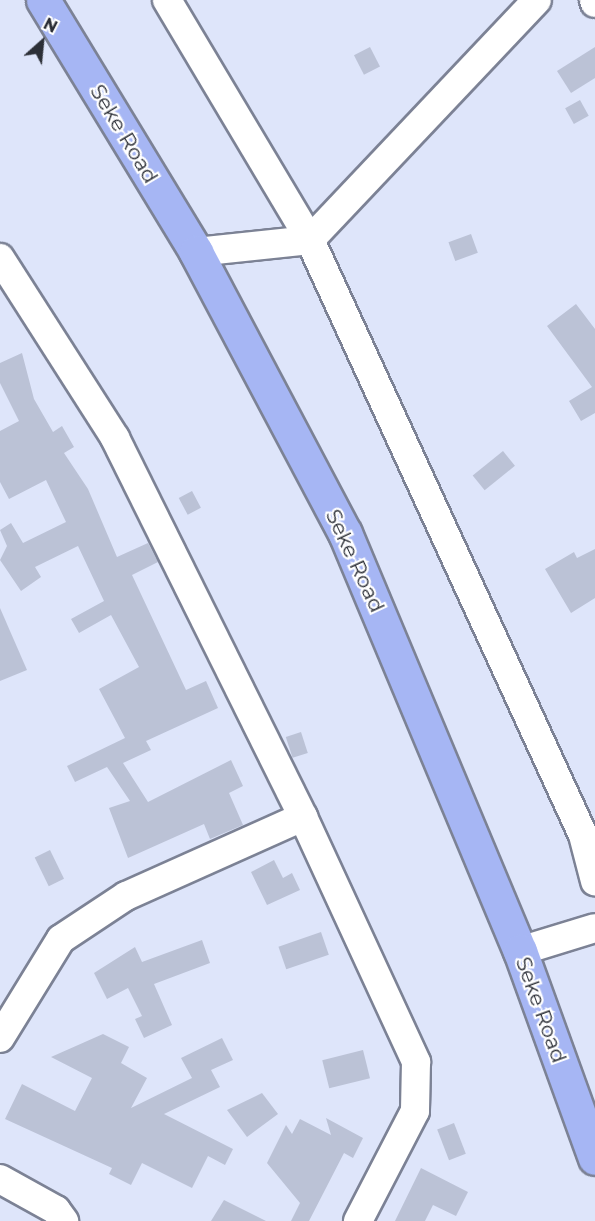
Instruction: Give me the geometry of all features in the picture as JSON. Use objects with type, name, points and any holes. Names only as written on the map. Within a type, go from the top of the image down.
[{"type":"main road","name":"Seke Road","points":[[43,0],[196,252],[345,533],[520,951],[595,1158]]},
{"type":"street","points":[[167,0],[310,240],[583,836],[595,881]]},
{"type":"street","points":[[196,252],[310,240],[537,0]]},
{"type":"street","points":[[0,258],[115,438],[303,817],[416,1062],[415,1111],[358,1221]]},
{"type":"street","points":[[0,1038],[61,939],[126,896],[303,817]]},
{"type":"street","points":[[520,951],[595,928]]},
{"type":"street","points":[[0,1179],[56,1210],[64,1221]]},
{"type":"building","points":[[370,47],[380,67],[364,75],[354,55]]},
{"type":"building","points":[[595,47],[595,78],[571,93],[557,71]]},
{"type":"building","points":[[580,100],[589,116],[574,124],[565,108]]},
{"type":"building","points":[[471,234],[478,253],[455,261],[448,242]]},
{"type":"building","points":[[576,304],[595,329],[595,413],[581,421],[569,401],[592,387],[547,326]]},
{"type":"building","points":[[22,353],[34,399],[53,432],[62,426],[74,447],[64,453],[88,489],[117,557],[148,543],[158,562],[132,575],[186,690],[206,681],[218,708],[146,741],[151,750],[123,763],[148,802],[231,760],[243,786],[229,793],[243,825],[210,839],[204,824],[128,858],[109,808],[130,801],[107,767],[75,782],[67,766],[125,738],[99,689],[139,667],[111,615],[79,633],[71,619],[104,601],[78,546],[35,567],[41,577],[21,591],[0,560],[7,546],[0,530],[11,523],[23,543],[66,522],[46,480],[9,499],[0,482],[0,431],[19,421],[0,383],[0,363]]},
{"type":"building","points":[[503,451],[515,466],[485,490],[473,476]]},
{"type":"building","points":[[192,491],[201,508],[188,515],[179,498]]},
{"type":"building","points":[[595,549],[595,598],[571,613],[545,569],[574,552],[577,558]]},
{"type":"building","points":[[0,608],[27,670],[0,681]]},
{"type":"building","points":[[301,732],[308,753],[293,758],[286,737]]},
{"type":"building","points":[[50,850],[64,879],[49,886],[35,857]]},
{"type":"building","points":[[274,860],[283,878],[292,873],[300,890],[267,905],[251,872]]},
{"type":"building","points":[[321,932],[329,955],[286,969],[278,947]]},
{"type":"building","points":[[202,940],[210,963],[154,984],[172,1025],[144,1038],[135,1019],[142,1016],[128,988],[107,999],[94,973],[135,947],[142,962]]},
{"type":"building","points":[[103,1034],[129,1047],[121,1063],[147,1078],[131,1108],[192,1078],[181,1058],[222,1038],[233,1060],[211,1070],[220,1087],[164,1114],[233,1149],[225,1165],[208,1156],[192,1188],[142,1163],[131,1185],[109,1174],[112,1168],[5,1119],[22,1084],[75,1111],[92,1078],[51,1057]]},
{"type":"building","points":[[363,1050],[370,1078],[329,1088],[322,1060]]},
{"type":"building","points":[[262,1093],[278,1114],[247,1137],[227,1110]]},
{"type":"building","points":[[326,1118],[363,1138],[353,1158],[344,1153],[309,1221],[291,1221],[300,1203],[267,1163],[286,1125],[292,1134],[300,1119],[331,1135]]},
{"type":"building","points":[[454,1123],[466,1154],[449,1160],[437,1129]]},
{"type":"building","points":[[421,1168],[468,1192],[456,1216],[433,1205],[425,1221],[395,1221]]},
{"type":"building","points":[[224,1200],[266,1221],[211,1221]]}]
